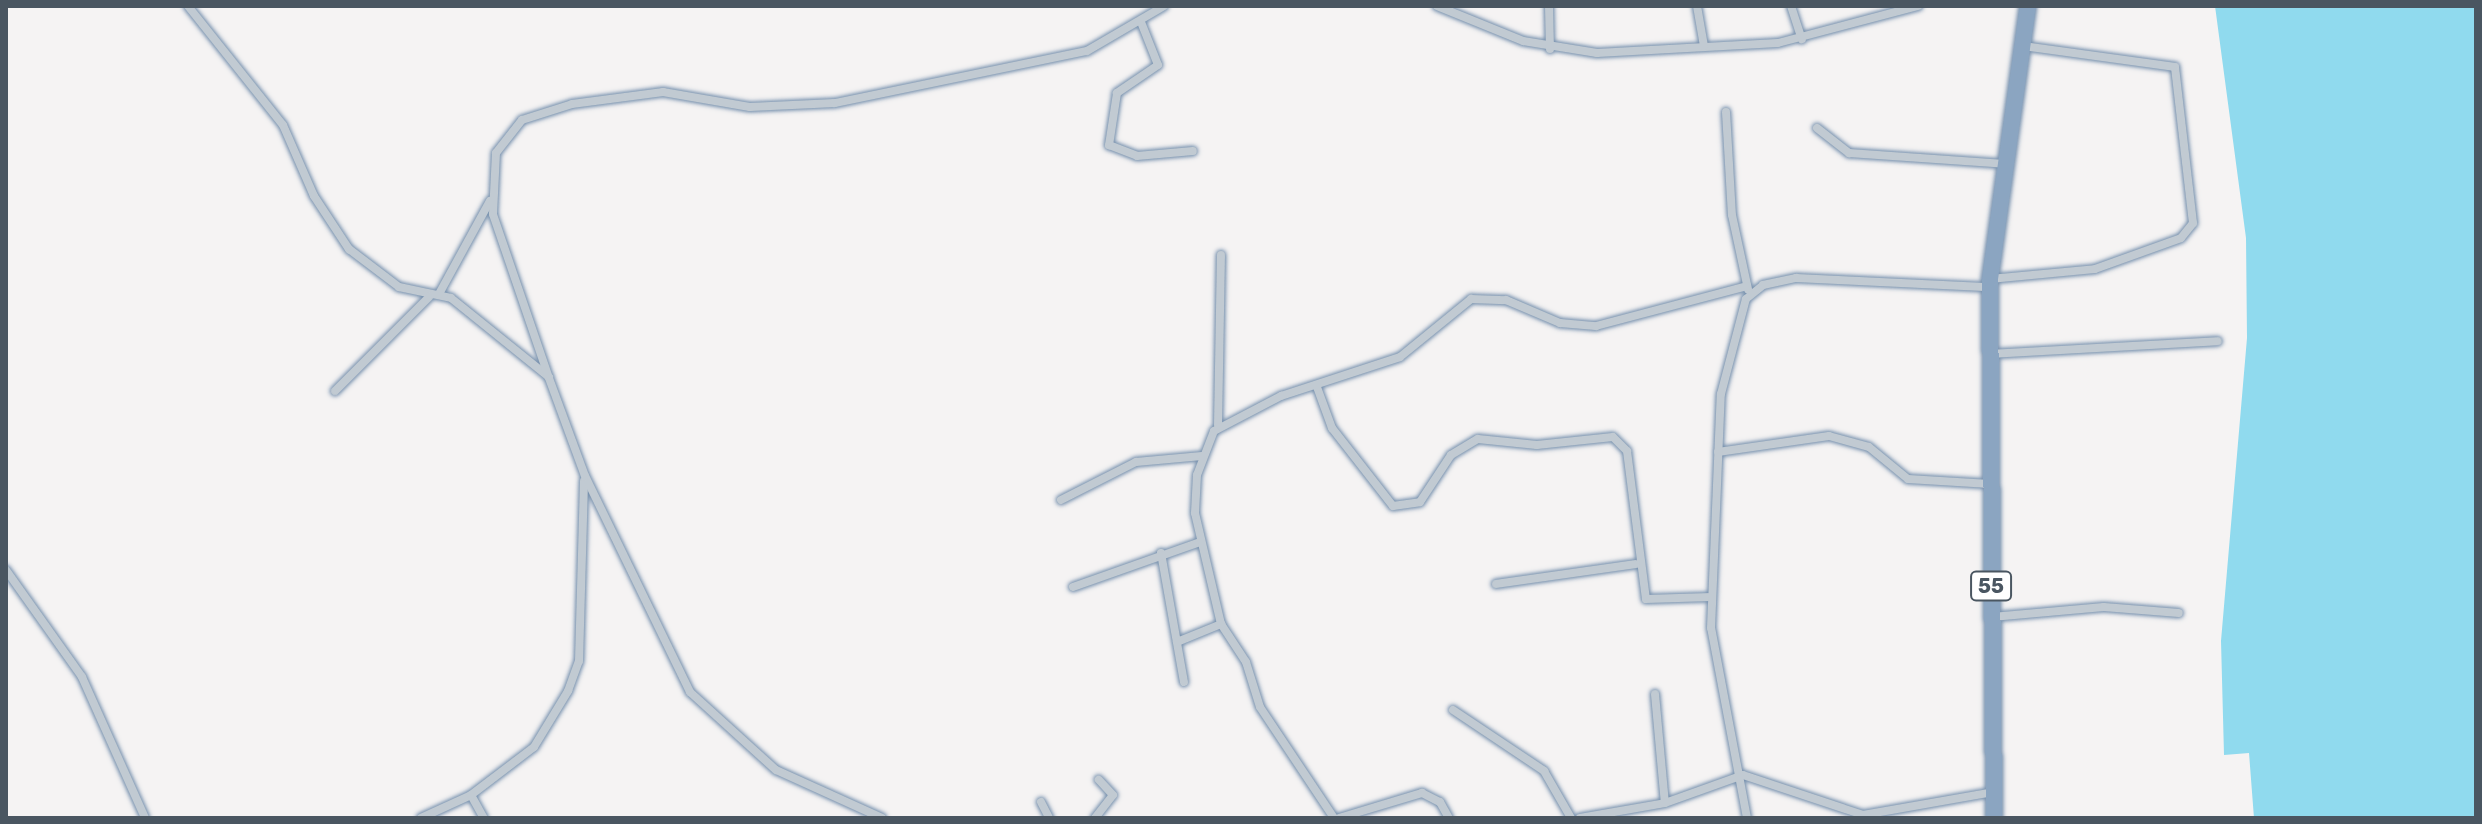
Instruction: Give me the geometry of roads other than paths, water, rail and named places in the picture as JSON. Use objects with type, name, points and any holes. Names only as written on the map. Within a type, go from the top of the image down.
[{"type":"highway","name":"55","points":[[1994,818],[1988,354],[1990,283],[2028,6]]},
{"type":"street","points":[[188,6],[283,125],[314,196],[349,249],[375,273],[429,297]]},
{"type":"street","points":[[882,818],[776,770],[690,692],[585,476],[491,201],[492,167],[503,139],[541,112],[663,92],[774,109],[835,103],[1087,51],[1164,6]]},
{"type":"street","points":[[1437,6],[1550,49],[1704,46],[1802,39],[1918,6]]},
{"type":"street","points":[[1549,6],[1550,49]]},
{"type":"street","points":[[1697,6],[1704,46]]},
{"type":"street","points":[[1791,6],[1802,39]]},
{"type":"street","points":[[1141,22],[1158,65],[1117,93],[1109,145],[1137,156],[1193,151]]},
{"type":"street","points":[[1218,426],[1409,352],[1471,299],[1506,300],[1560,323],[1596,326],[1796,278],[1990,283],[2029,281],[2095,269],[2186,235],[2193,223],[2175,67],[2023,46]]},
{"type":"street","points":[[1726,112],[1732,215],[1748,289],[1721,394],[1711,597],[1716,681],[1743,775],[1747,818]]},
{"type":"street","points":[[1817,128],[1849,153],[2005,164]]},
{"type":"street","points":[[335,391],[429,297],[439,294],[491,201]]},
{"type":"street","points":[[1221,255],[1218,426],[1202,456],[1195,493],[1200,542],[1221,624],[1246,662],[1260,707],[1337,818],[1410,793],[1431,795],[1449,818]]},
{"type":"street","points":[[439,294],[549,378]]},
{"type":"street","points":[[1988,354],[2218,341]]},
{"type":"street","points":[[1317,387],[1332,428],[1393,506],[1420,502],[1451,455],[1478,439],[1537,445],[1619,440],[1627,451],[1636,564],[1653,603],[1711,597]]},
{"type":"street","points":[[1718,452],[1829,436],[1869,447],[1908,479],[1990,484]]},
{"type":"street","points":[[1061,500],[1136,462],[1202,456]]},
{"type":"street","points":[[421,818],[471,795],[534,747],[574,676],[585,476]]},
{"type":"street","points":[[1073,587],[1161,553],[1200,542]]},
{"type":"street","points":[[1161,553],[1184,682]]},
{"type":"street","points":[[1496,584],[1636,564]]},
{"type":"street","points":[[6,570],[82,677],[145,818]]},
{"type":"street","points":[[1991,617],[2104,607],[2179,613]]},
{"type":"street","points":[[1177,642],[1221,624]]},
{"type":"street","points":[[1655,694],[1665,803]]},
{"type":"street","points":[[1453,710],[1544,771],[1571,818]]},
{"type":"street","points":[[1580,818],[1665,803],[1743,775],[1863,815],[1994,791]]},
{"type":"street","points":[[1095,818],[1113,795],[1099,780]]},
{"type":"street","points":[[471,795],[484,818]]},
{"type":"street","points":[[1041,802],[1049,818]]},
{"type":"water","points":[[2215,6],[2476,6],[2476,818],[2254,818],[2249,753],[2224,755],[2221,641],[2247,338],[2246,238]]}]
